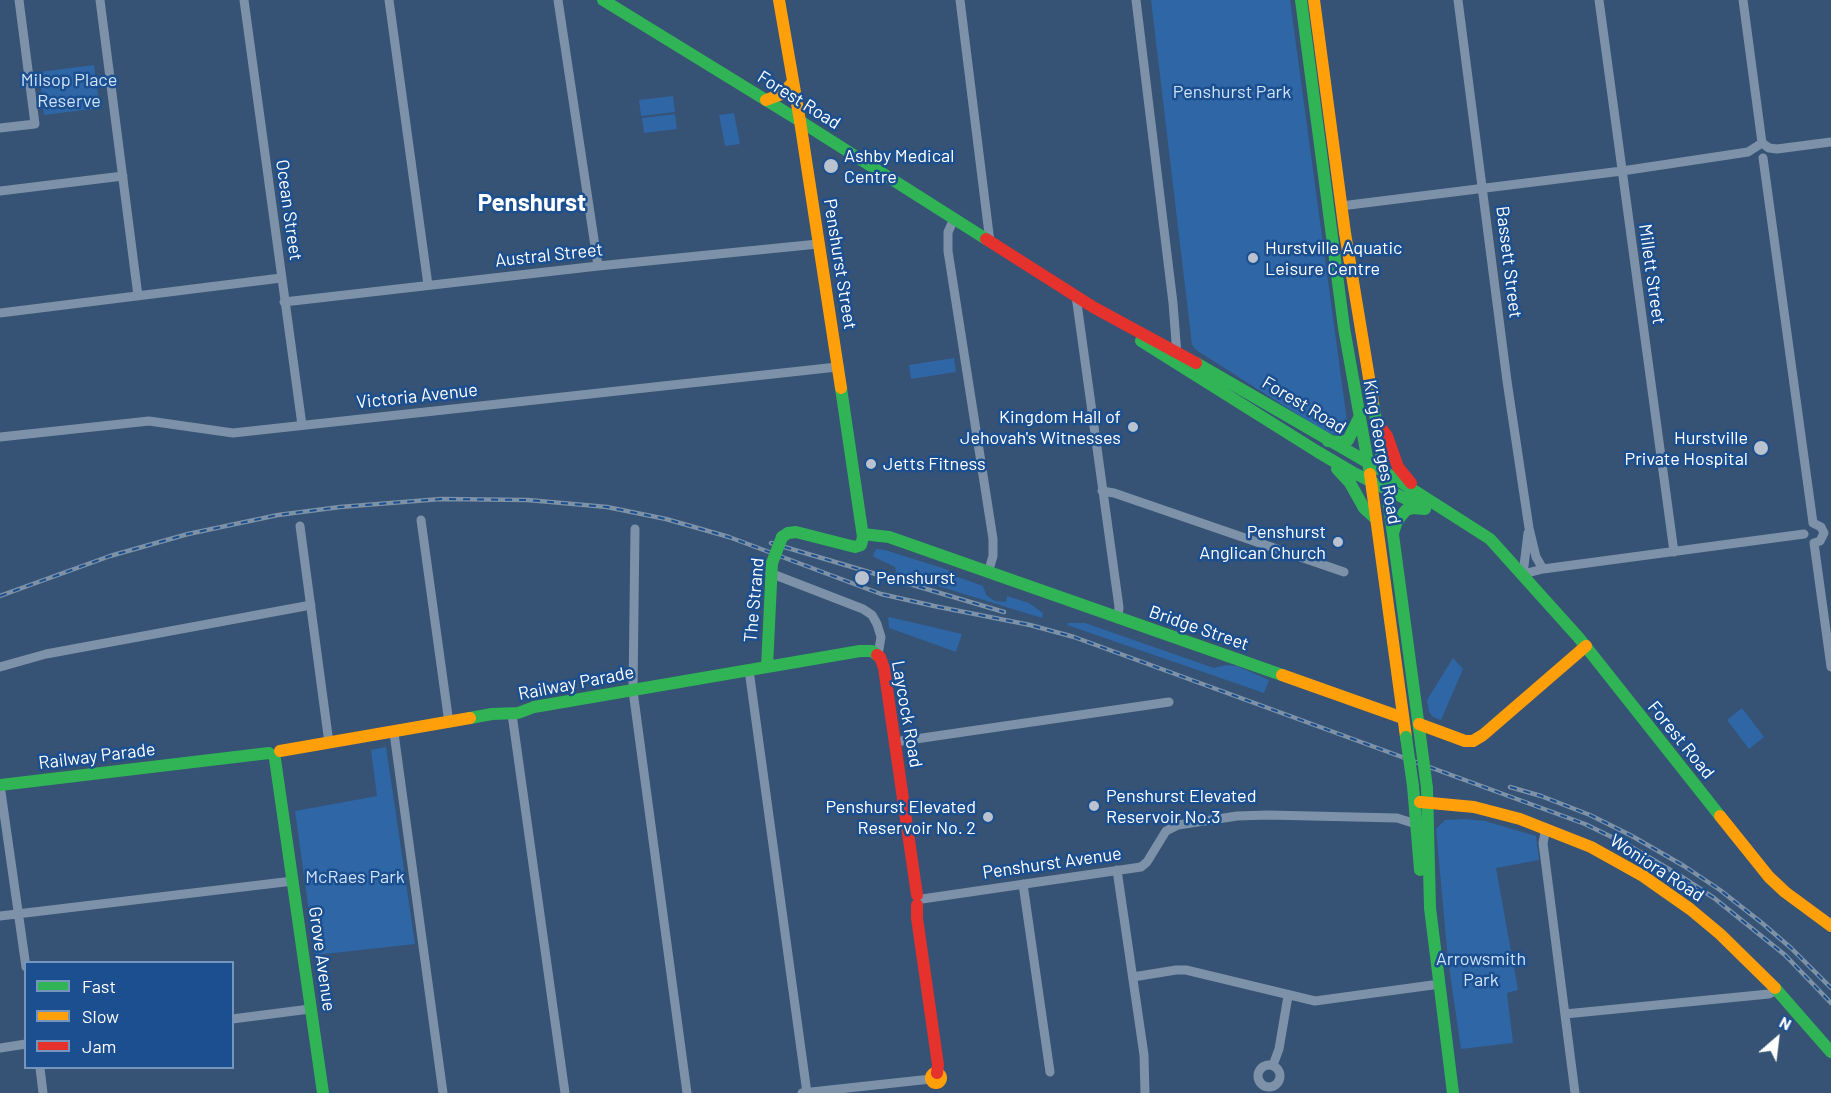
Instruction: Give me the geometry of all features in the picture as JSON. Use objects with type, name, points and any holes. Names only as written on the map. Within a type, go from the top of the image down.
[{"type":"main road","name":"Forest Road","points":[[603,0],[800,121],[1095,309],[1176,357],[1384,472],[1490,539],[1586,646],[1769,877],[1785,892],[1831,926]]},
{"type":"main road","name":"Penshurst Street","points":[[779,0],[800,121],[863,534]]},
{"type":"main road","name":"King Georges Road","points":[[1301,0],[1344,328],[1371,482],[1413,786],[1421,874],[1430,908]]},
{"type":"main road","name":"King Georges Road","points":[[1314,0],[1341,206],[1387,490],[1419,724],[1428,802],[1430,908],[1453,1093]]},
{"type":"main road","points":[[766,100],[782,94],[793,82]]},
{"type":"main road","name":"Forest Road","points":[[1176,357],[1318,452],[1470,533],[1519,569]]},
{"type":"main road","points":[[1328,441],[1348,440],[1359,418]]},
{"type":"main road","points":[[1375,420],[1387,436],[1403,476],[1423,495]]},
{"type":"main road","points":[[1318,452],[1343,474],[1364,508],[1376,519]]},
{"type":"main road","points":[[1393,534],[1397,521],[1406,510],[1425,509]]},
{"type":"main road","name":"The Strand","points":[[767,667],[771,568],[782,537],[788,532],[796,532],[857,547],[862,543],[863,534]]},
{"type":"main road","name":"Bridge Street","points":[[863,534],[889,537],[1465,741],[1473,741],[1483,735],[1586,646]]},
{"type":"main road","name":"Railway Parade","points":[[0,785],[275,754],[865,650],[878,655]]},
{"type":"main road","name":"Laycock Road","points":[[878,655],[884,668],[919,900],[917,918],[938,1065],[937,1082]]},
{"type":"main road","name":"Grove Avenue","points":[[275,754],[323,1093]]},
{"type":"main road","name":"Woniora Road","points":[[1414,802],[1482,809],[1546,828],[1591,847],[1620,863],[1670,895],[1720,934],[1777,990],[1831,1052]]},
{"type":"street","points":[[0,128],[35,124],[19,0]]},
{"type":"street","points":[[100,0],[138,296]]},
{"type":"street","name":"Ocean Street","points":[[244,0],[302,425]]},
{"type":"street","points":[[389,0],[428,285]]},
{"type":"street","points":[[558,0],[598,266]]},
{"type":"street","points":[[960,0],[990,242]]},
{"type":"street","points":[[1136,0],[1176,357]]},
{"type":"street","name":"Bassett Street","points":[[1458,0],[1529,528],[1536,557],[1543,569]]},
{"type":"street","name":"Millett Street","points":[[1599,0],[1674,552]]},
{"type":"street","points":[[1743,0],[1762,147],[1757,156],[1763,158],[1813,523]]},
{"type":"street","points":[[1341,206],[1622,171],[1748,152],[1762,147],[1777,149],[1831,142]]},
{"type":"street","points":[[0,191],[123,176]]},
{"type":"street","points":[[954,219],[949,230],[948,244],[993,539],[993,556],[988,573]]},
{"type":"street","name":"Austral Street","points":[[284,302],[598,266],[818,244]]},
{"type":"street","points":[[0,313],[282,279]]},
{"type":"street","points":[[1076,296],[1119,607],[1118,619]]},
{"type":"street","name":"Victoria Avenue","points":[[0,437],[140,421],[233,433],[837,367]]},
{"type":"street","points":[[1102,491],[1114,493],[1344,572]]},
{"type":"street","points":[[421,520],[449,723]]},
{"type":"street","points":[[1813,523],[1827,532],[1820,541],[1814,543],[1806,540],[1804,534],[1805,528],[1813,523]]},
{"type":"street","points":[[300,526],[329,743]]},
{"type":"street","name":"Bassett Street","points":[[1519,569],[1529,528]]},
{"type":"street","points":[[635,529],[633,691],[687,1093]]},
{"type":"street","points":[[1519,569],[1543,569],[1804,534]]},
{"type":"street","points":[[1814,543],[1831,667]]},
{"type":"street","name":"Laycock Road","points":[[771,568],[872,615],[881,637],[878,655]]},
{"type":"street","points":[[0,667],[46,654],[311,605]]},
{"type":"street","points":[[749,670],[807,1093]]},
{"type":"street","points":[[895,741],[1169,702]]},
{"type":"street","points":[[512,714],[565,1093]]},
{"type":"street","points":[[394,733],[443,1093]]},
{"type":"street","points":[[0,785],[25,961]]},
{"type":"street","name":"Penshurst Avenue","points":[[919,900],[1144,865],[1166,831],[1178,825],[1252,816],[1391,818],[1403,819],[1416,824]]},
{"type":"street","points":[[1546,828],[1543,843],[1575,1093]]},
{"type":"street","points":[[1117,870],[1144,1055],[1145,1093]]},
{"type":"street","points":[[0,916],[293,881]]},
{"type":"street","points":[[1023,884],[1050,1072]]},
{"type":"street","points":[[1133,977],[1186,970],[1315,1001],[1440,984]]},
{"type":"street","points":[[1565,1014],[1768,994],[1777,990]]},
{"type":"street","points":[[1273,1065],[1279,1049],[1288,996]]},
{"type":"street","points":[[234,1019],[310,1009]]},
{"type":"street","points":[[0,1048],[24,1044]]},
{"type":"street","points":[[40,1069],[43,1093]]},
{"type":"street","points":[[802,1093],[937,1082]]},
{"type":"green space","name":"Penshurst Park","points":[[1151,0],[1290,0],[1347,421],[1343,433],[1331,434],[1311,423],[1196,350],[1192,345]]},
{"type":"green space","name":"Milsop Place Reserve","points":[[94,65],[100,108],[44,115],[39,72]]},
{"type":"green space","points":[[673,96],[675,112],[641,116],[639,100]]},
{"type":"green space","points":[[734,113],[740,144],[725,146],[719,115]]},
{"type":"green space","points":[[675,114],[677,129],[644,133],[642,118]]},
{"type":"green space","points":[[954,358],[956,372],[911,379],[909,365]]},
{"type":"green space","points":[[876,549],[955,572],[955,576],[983,586],[986,595],[995,601],[1006,602],[1007,596],[1029,603],[1043,613],[1042,618],[896,573],[895,567],[874,557]]},
{"type":"green space","points":[[889,617],[962,634],[956,652],[889,628]]},
{"type":"green space","points":[[1068,623],[1085,623],[1214,668],[1226,665],[1237,666],[1269,680],[1264,693],[1067,625]]},
{"type":"green space","points":[[1453,658],[1463,669],[1441,720],[1433,717],[1429,712],[1427,700]]},
{"type":"green space","points":[[1742,708],[1764,737],[1749,749],[1727,720]]},
{"type":"green space","name":"McRaes Park","points":[[386,747],[415,944],[315,955],[295,811],[377,796],[371,750]]},
{"type":"green space","name":"Arrowsmith Park","points":[[1445,820],[1485,821],[1536,836],[1539,860],[1496,868],[1518,990],[1507,993],[1513,1043],[1461,1049],[1448,960],[1436,829]]},
{"type":"railway","points":[[0,596],[110,556],[188,534],[278,515],[340,507],[441,499],[528,500],[607,507],[666,519],[729,537],[881,594],[1030,625],[1074,637],[1585,824],[1628,845],[1714,898],[1785,955],[1831,1003]]},
{"type":"railway","points":[[771,543],[1004,612]]},
{"type":"railway","points":[[1510,787],[1590,815],[1684,866],[1720,890],[1762,923],[1831,988]]},
{"type":"traffic: fast","points":[[603,0],[986,239]]},
{"type":"traffic: fast","points":[[1301,0],[1344,328],[1370,474]]},
{"type":"traffic: fast","points":[[1141,341],[1318,452],[1352,472],[1424,508]]},
{"type":"traffic: fast","points":[[1196,363],[1393,477],[1490,539],[1579,638],[1720,816]]},
{"type":"traffic: fast","points":[[782,537],[796,532],[855,547],[861,545],[863,537],[841,388]]},
{"type":"traffic: fast","points":[[1373,402],[1421,743]]},
{"type":"traffic: fast","points":[[1328,441],[1348,440],[1359,418]]},
{"type":"traffic: fast","points":[[1337,469],[1350,483],[1364,508],[1376,519]]},
{"type":"traffic: fast","points":[[1393,533],[1397,521],[1406,510],[1425,509]]},
{"type":"traffic: fast","points":[[863,534],[889,537],[1282,675]]},
{"type":"traffic: fast","points":[[772,563],[782,537]]},
{"type":"traffic: fast","points":[[767,667],[772,563]]},
{"type":"traffic: fast","points":[[470,718],[518,713],[534,707],[860,651],[872,651],[877,655]]},
{"type":"traffic: fast","points":[[1406,737],[1413,786]]},
{"type":"traffic: fast","points":[[1421,743],[1427,788]]},
{"type":"traffic: fast","points":[[0,785],[269,753]]},
{"type":"traffic: fast","points":[[275,759],[323,1093]]},
{"type":"traffic: fast","points":[[1413,786],[1420,870]]},
{"type":"traffic: fast","points":[[1427,788],[1430,908],[1453,1093]]},
{"type":"traffic: fast","points":[[1775,988],[1831,1052]]},
{"type":"traffic: slow","points":[[779,0],[841,388]]},
{"type":"traffic: slow","points":[[1314,0],[1345,233],[1373,402]]},
{"type":"traffic: slow","points":[[766,100],[782,94],[793,82]]},
{"type":"traffic: slow","points":[[1370,474],[1406,737]]},
{"type":"traffic: slow","points":[[1419,724],[1465,741],[1473,741],[1483,735],[1586,646]]},
{"type":"traffic: slow","points":[[1282,675],[1403,718]]},
{"type":"traffic: slow","points":[[280,751],[470,718]]},
{"type":"traffic: slow","points":[[1420,802],[1474,807],[1520,819],[1591,847],[1643,876],[1690,909],[1720,934],[1775,988]]},
{"type":"traffic: slow","points":[[1720,816],[1769,877],[1785,892],[1831,926]]},
{"type":"traffic: slow","points":[[936,1073],[940,1074],[941,1078],[940,1082],[936,1083],[932,1082],[931,1078],[932,1074],[936,1073]]},
{"type":"traffic: jam","points":[[986,239],[1093,307],[1196,363]]},
{"type":"traffic: jam","points":[[1377,423],[1387,436],[1398,467],[1411,483]]},
{"type":"traffic: jam","points":[[877,655],[884,668],[917,895]]},
{"type":"traffic: jam","points":[[917,905],[938,1065],[937,1073]]},
{"type":"place","name":"Ashby Medical Centre","points":[[831,166]]},
{"type":"place","name":"Hurstville Aquatic Leisure Centre","points":[[1253,258]]},
{"type":"place","name":"Kingdom Hall of Jehovah's Witnesses","points":[[1133,427]]},
{"type":"place","name":"Hurstville Private Hospital","points":[[1761,448]]},
{"type":"place","name":"Jetts Fitness","points":[[871,464]]},
{"type":"place","name":"Penshurst Anglican Church","points":[[1338,542]]},
{"type":"place","name":"Penshurst","points":[[862,578]]},
{"type":"place","name":"Penshurst Elevated Reservoir No.3","points":[[1094,806]]},
{"type":"place","name":"Penshurst Elevated Reservoir No. 2","points":[[988,817]]},
{"type":"district","name":"Penshurst","points":[[532,203]]}]
